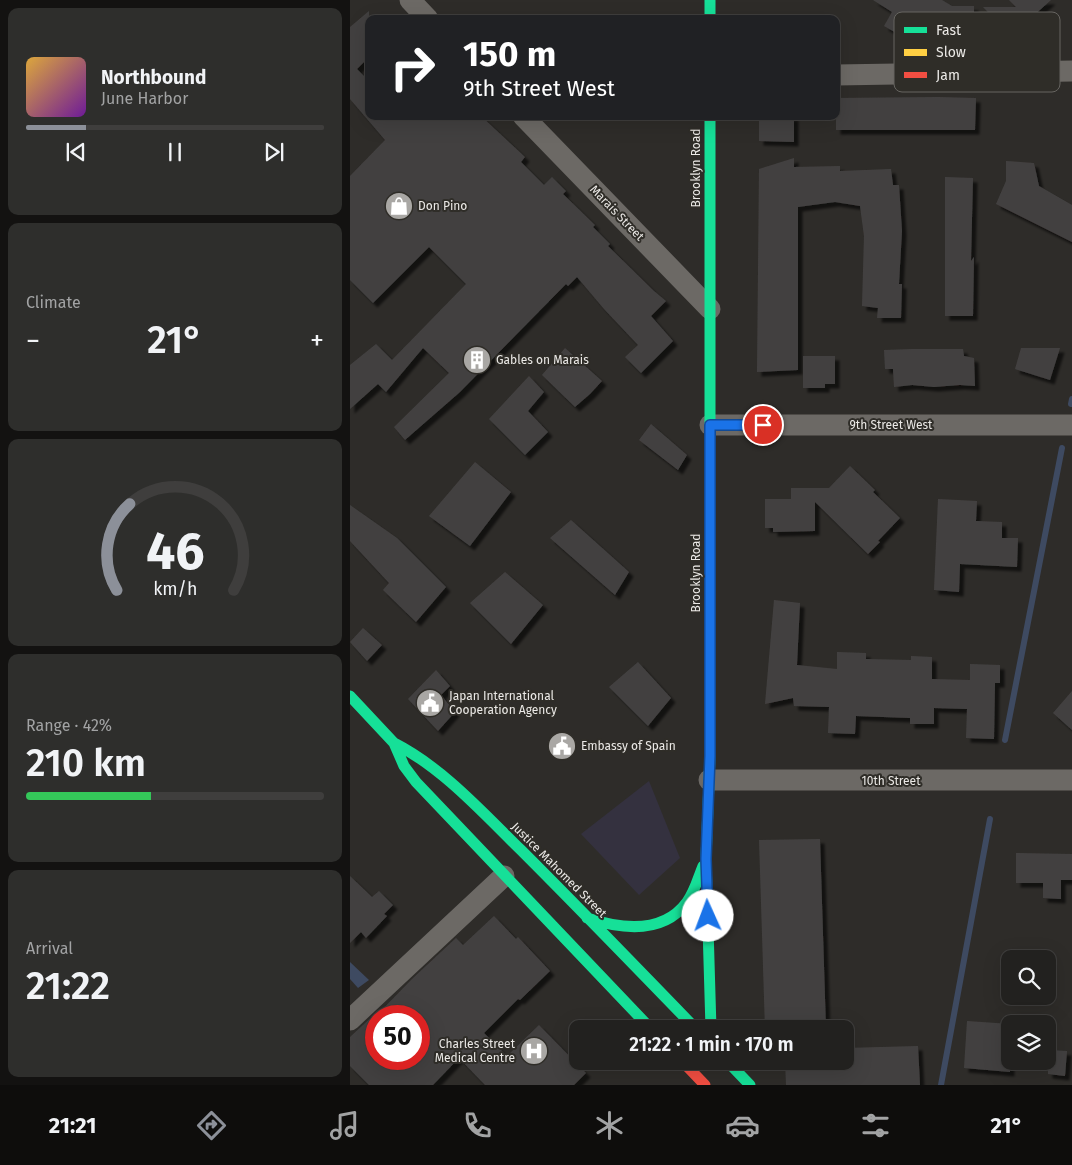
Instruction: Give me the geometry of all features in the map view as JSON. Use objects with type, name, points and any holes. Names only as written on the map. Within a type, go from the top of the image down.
[{"type":"main road","points":[[710,0],[710,15]]},
{"type":"main road","name":"Brooklyn Road","points":[[710,120],[709,780],[706,859],[711,1020]]},
{"type":"main road","name":"Justice Mahomed Street","points":[[350,696],[394,743],[404,766],[416,782],[642,1020]]},
{"type":"main road","name":"Justice Mahomed Street","points":[[394,743],[413,751],[430,764],[513,842],[687,1020]]},
{"type":"main road","points":[[585,917],[606,925],[624,928],[655,925],[671,918],[687,902],[706,859]]},
{"type":"main road","points":[[693,1070],[708,1082]]},
{"type":"main road","points":[[736,1070],[750,1085]]},
{"type":"street","points":[[410,0],[424,15]]},
{"type":"street","points":[[840,75],[894,74]]},
{"type":"street","name":"Marais Street","points":[[527,120],[710,309]]},
{"type":"street","name":"9th Street West","points":[[710,425],[1072,425]]},
{"type":"street","name":"10th Street","points":[[709,780],[1072,780]]},
{"type":"street","points":[[350,1020],[504,876]]},
{"type":"shaded area","points":[[649,781],[680,858],[639,895],[581,834]]},
{"type":"water","points":[[350,962],[369,980],[358,988],[350,979]]},
{"type":"building","points":[[873,0],[942,0],[952,6],[974,6],[974,12],[894,12],[894,32],[884,26],[892,12]]},
{"type":"building","points":[[1009,0],[1051,0],[1038,12],[988,12],[983,7],[1016,7]]},
{"type":"building","points":[[369,11],[369,15],[365,15],[365,61],[357,69],[365,77],[365,117],[350,99],[350,27]]},
{"type":"building","points":[[840,98],[976,98],[975,130],[836,130],[836,120],[840,120]]},
{"type":"building","points":[[368,120],[485,120],[525,157],[521,162],[544,185],[552,177],[566,191],[563,194],[595,225],[593,227],[610,244],[608,246],[666,301],[651,316],[673,341],[641,373],[625,357],[638,345],[577,277],[568,286],[566,284],[460,392],[405,440],[394,427],[449,373],[423,348],[386,392],[378,384],[350,409],[350,365],[376,344],[392,360],[466,284],[429,247],[373,303],[350,280],[350,176],[385,140]]},
{"type":"building","points":[[759,120],[794,120],[794,142],[759,141]]},
{"type":"building","points":[[794,158],[794,167],[840,166],[840,171],[891,169],[893,185],[899,185],[902,231],[899,284],[902,284],[901,318],[877,318],[878,308],[862,306],[864,236],[860,206],[835,202],[798,207],[798,370],[757,372],[759,169]]},
{"type":"building","points":[[1006,161],[1034,163],[1039,186],[1072,205],[1072,242],[996,204],[1006,181]]},
{"type":"building","points":[[945,177],[973,178],[971,261],[974,257],[973,316],[945,316]]},
{"type":"building","points":[[565,348],[602,381],[575,407],[542,375]]},
{"type":"building","points":[[1021,348],[1060,348],[1050,380],[1015,369]]},
{"type":"building","points":[[963,349],[964,356],[974,358],[975,386],[934,387],[912,385],[894,387],[893,369],[885,369],[884,350]]},
{"type":"building","points":[[803,356],[835,356],[835,384],[825,384],[825,388],[803,388]]},
{"type":"building","points":[[529,376],[544,392],[528,411],[548,432],[525,455],[489,419]]},
{"type":"building","points":[[651,424],[687,455],[678,470],[639,440]]},
{"type":"building","points":[[475,462],[511,492],[470,546],[429,516]]},
{"type":"building","points":[[850,466],[900,518],[868,554],[815,502],[815,531],[773,532],[773,528],[765,528],[765,499],[791,499],[791,488],[829,488]]},
{"type":"building","points":[[938,499],[977,501],[976,521],[1002,522],[1002,538],[1018,538],[1017,567],[960,564],[959,592],[934,590]]},
{"type":"building","points":[[350,505],[397,538],[446,587],[416,622],[383,590],[389,583],[350,541]]},
{"type":"building","points":[[571,520],[629,572],[615,595],[550,538]]},
{"type":"building","points":[[505,572],[543,605],[511,644],[470,603]]},
{"type":"building","points":[[774,600],[800,603],[797,665],[837,669],[837,652],[866,653],[866,659],[911,660],[911,656],[932,657],[932,679],[970,680],[970,664],[1000,665],[1000,683],[995,683],[994,739],[966,738],[967,709],[934,708],[934,724],[910,724],[910,718],[856,716],[855,734],[828,733],[829,707],[794,706],[793,698],[765,704]]},
{"type":"building","points":[[363,628],[382,645],[367,661],[350,642]]},
{"type":"building","points":[[638,662],[671,698],[648,726],[609,687]]},
{"type":"building","name":"Japan International Cooperation Agency","points":[[436,670],[450,686],[441,695],[455,712],[438,731],[408,699]]},
{"type":"building","points":[[1072,691],[1072,730],[1053,713]]},
{"type":"building","points":[[820,839],[826,1020],[765,1020],[759,840]]},
{"type":"building","points":[[1016,853],[1072,854],[1072,880],[1061,880],[1061,899],[1043,898],[1043,883],[1016,883]]},
{"type":"building","points":[[350,876],[372,897],[379,891],[393,905],[384,914],[387,916],[366,938],[361,932],[350,943]]},
{"type":"building","points":[[494,916],[516,939],[518,937],[550,971],[520,1000],[518,999],[484,1033],[507,1056],[539,1025],[569,1056],[569,1070],[583,1070],[586,1073],[574,1085],[485,1085],[459,1058],[433,1085],[369,1085],[350,1066],[350,1037],[365,1023],[365,1070],[430,1070],[430,1005],[387,1005],[456,938],[463,945]]},
{"type":"building","points":[[967,1021],[1001,1023],[1001,1070],[1010,1070],[1010,1072],[964,1068]]},
{"type":"building","points":[[918,1046],[920,1085],[786,1085],[785,1070],[854,1070],[854,1048]]},
{"type":"building","points":[[1056,1050],[1067,1051],[1065,1076],[1048,1074],[1048,1070],[1056,1070]]},
{"type":"waterway","points":[[1071,404],[1072,399]]},
{"type":"waterway","points":[[1005,740],[1062,448]]},
{"type":"waterway","points":[[941,1085],[990,819]]},
{"type":"traffic: fast","points":[[710,0],[710,15]]},
{"type":"traffic: fast","points":[[710,120],[710,425]]},
{"type":"traffic: fast","points":[[710,691],[710,756],[706,859],[711,1020]]},
{"type":"traffic: fast","points":[[350,696],[394,743],[404,766],[416,782],[642,1020]]},
{"type":"traffic: fast","points":[[394,743],[429,765],[477,806],[687,1020]]},
{"type":"traffic: fast","points":[[587,918],[614,925],[627,926],[641,926],[666,920],[677,913],[690,898],[703,866]]},
{"type":"traffic: fast","points":[[736,1070],[750,1085]]},
{"type":"traffic: slow","points":[[710,425],[710,691]]},
{"type":"traffic: jam","points":[[691,1070],[705,1085]]},
{"type":"place","name":"Don Pino","points":[[399,206]]},
{"type":"place","name":"Gables on Marais","points":[[477,360]]},
{"type":"place","name":"Japan International Cooperation Agency","points":[[430,703]]},
{"type":"place","name":"Embassy of Spain","points":[[562,746]]},
{"type":"place","name":"Charles Street Medical Centre","points":[[534,1051]]},
{"type":"route","points":[[708,916],[706,859],[710,756],[710,425],[763,425]]}]
